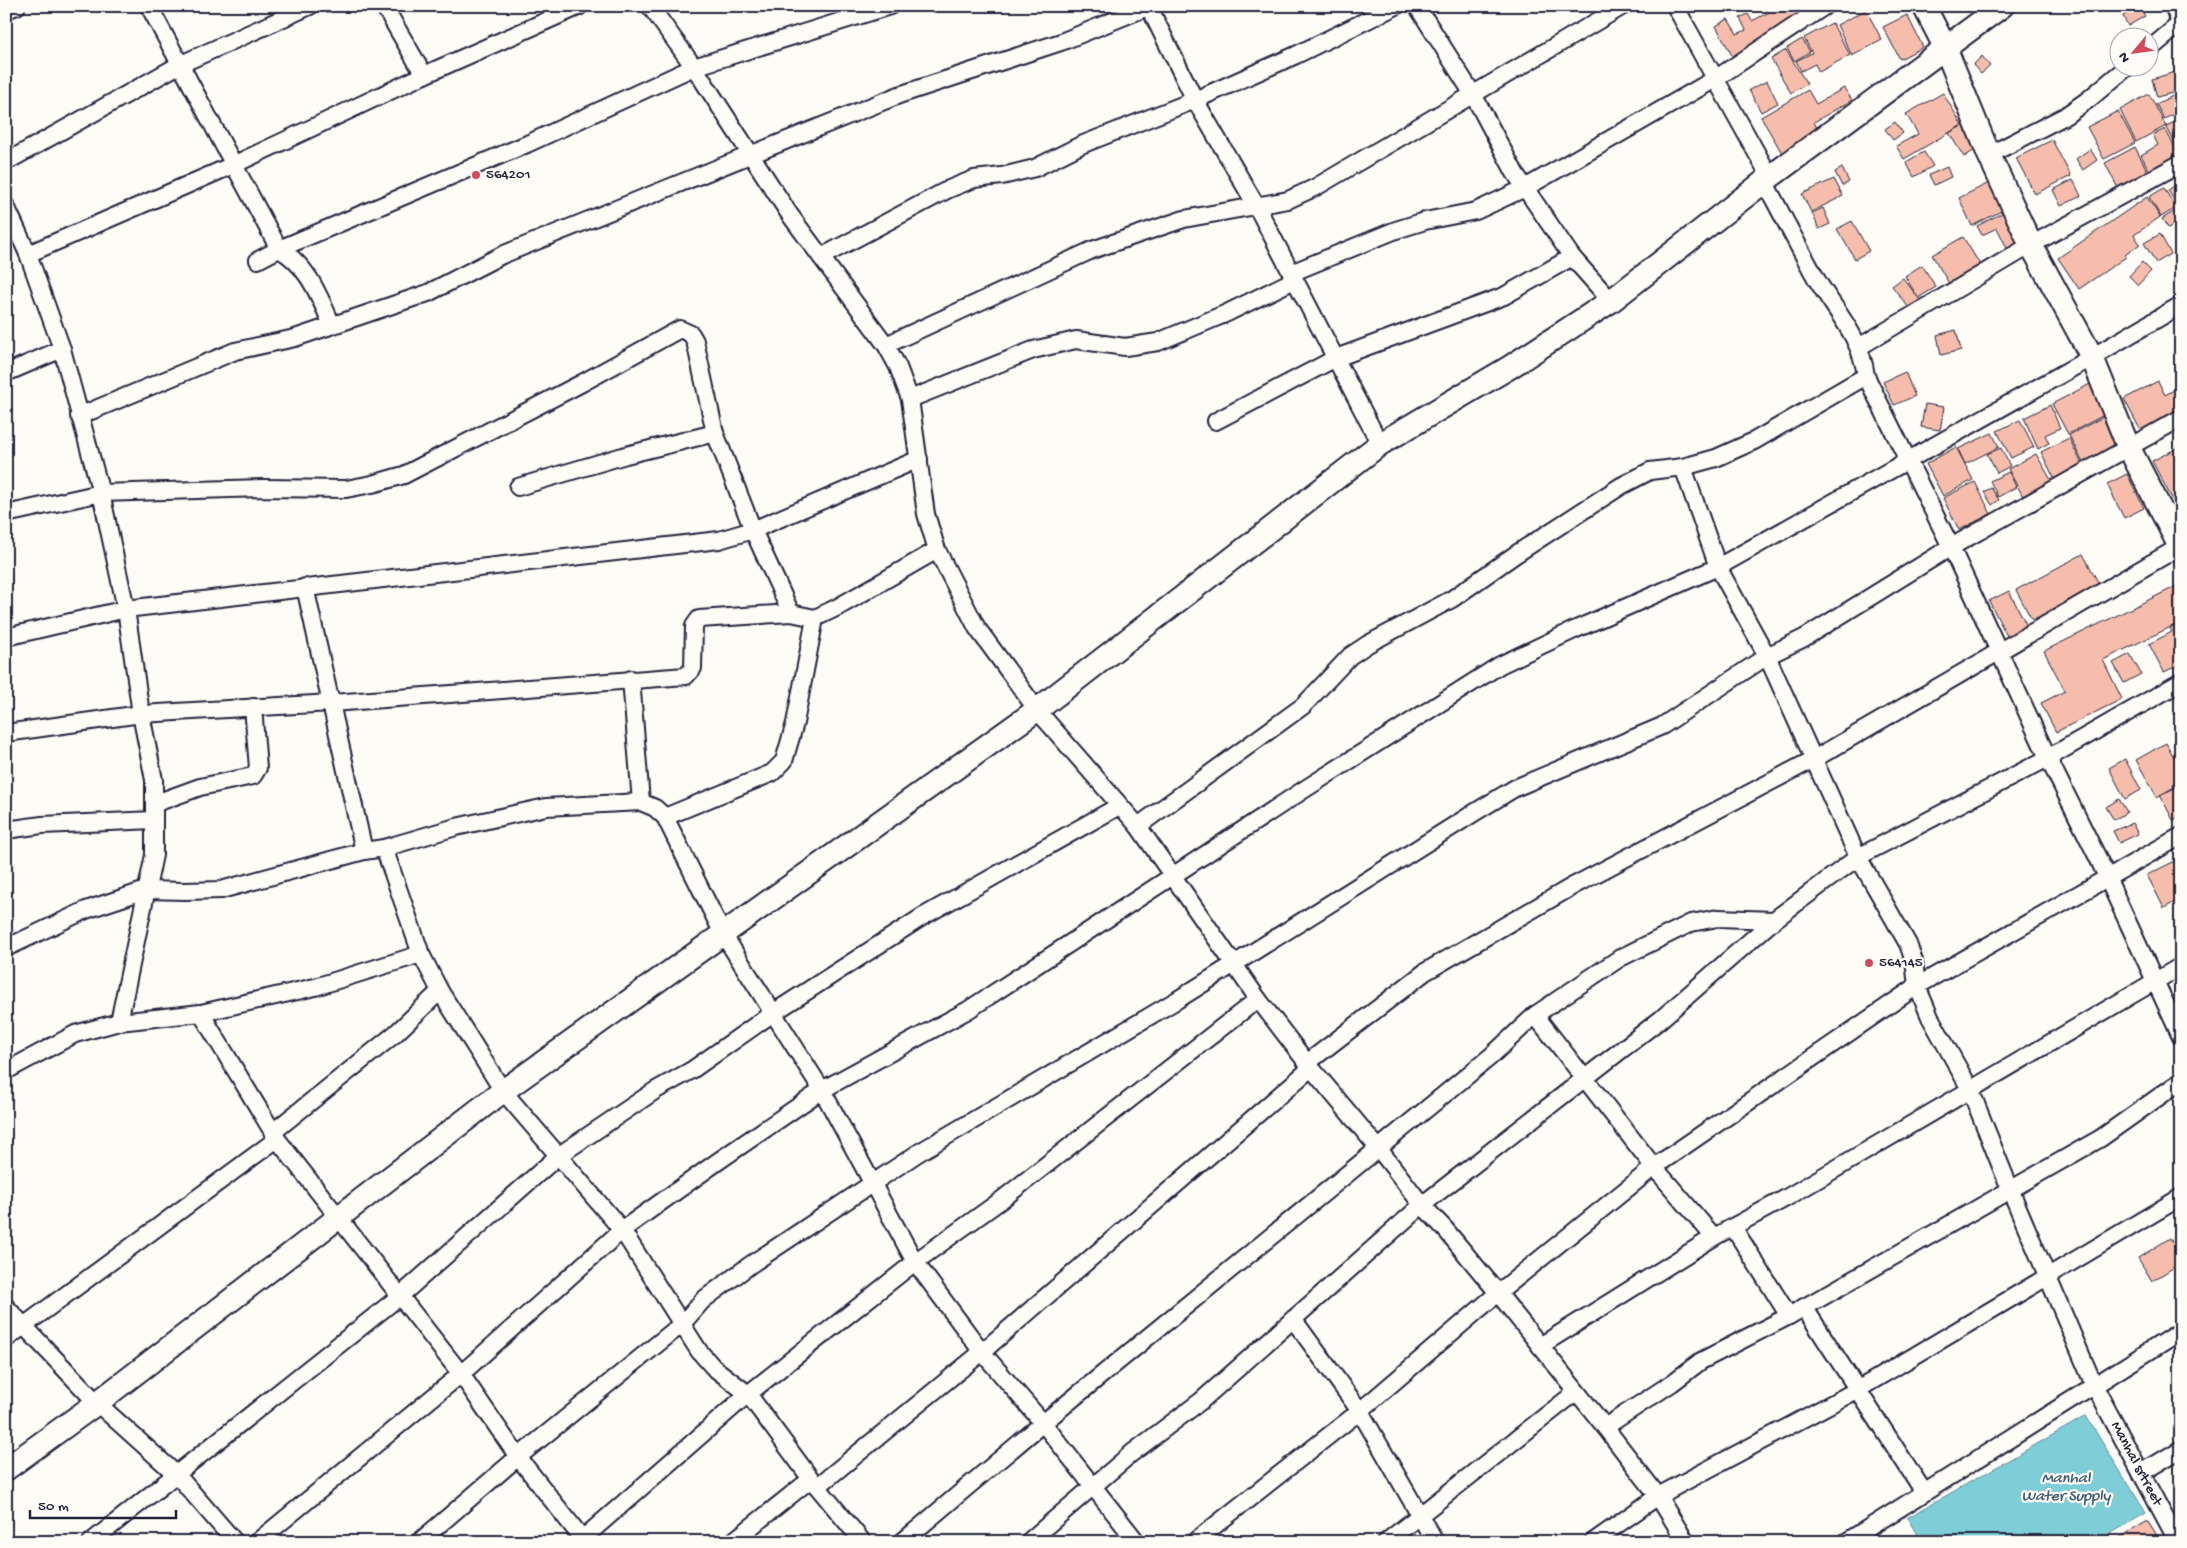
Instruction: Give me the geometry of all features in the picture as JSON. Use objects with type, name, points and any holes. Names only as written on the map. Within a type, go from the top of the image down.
[{"type":"street","points":[[6,10],[17,6]]},
{"type":"street","points":[[149,6],[278,249],[291,256],[305,271],[332,325]]},
{"type":"street","points":[[6,162],[179,65],[310,6]]},
{"type":"street","points":[[384,6],[424,75]]},
{"type":"street","points":[[28,254],[233,166],[424,75],[580,6]]},
{"type":"street","points":[[650,6],[694,67],[750,155],[821,257],[886,345],[898,367],[910,399],[926,514],[937,550],[977,628],[1038,710],[1138,826],[1235,963],[1258,999],[1309,1065],[1379,1149],[1422,1205],[1445,1229],[1498,1292],[1605,1427],[1658,1496],[1686,1542]]},
{"type":"street","points":[[821,257],[949,189],[974,179],[1002,176],[1035,168],[1081,145],[1195,100],[1296,55],[1396,6]]},
{"type":"street","points":[[1417,6],[1474,96],[1524,188],[1572,257],[1611,301]]},
{"type":"street","points":[[886,345],[1092,250],[1184,219],[1288,200],[1316,187],[1474,96],[1623,6]]},
{"type":"street","points":[[1675,6],[1767,179],[1818,282],[1849,327],[1859,347],[1866,376],[1951,547],[2048,758],[2156,980],[2181,1037]]},
{"type":"street","points":[[910,399],[986,368],[1042,348],[1076,340],[1126,347],[1158,342],[1227,313],[1293,276],[1396,230],[1425,221],[1476,211],[1524,188],[1715,79],[1825,6]]},
{"type":"street","points":[[732,1542],[814,1483],[982,1352],[1309,1065],[1425,972],[1573,886],[1814,759],[2180,547],[2128,446],[2092,357],[2032,245],[1990,156],[1945,47],[1924,6]]},
{"type":"street","points":[[6,1469],[97,1402],[503,1091],[1038,710],[1380,444],[1510,367],[1611,301],[1767,179],[2002,6]]},
{"type":"street","points":[[2160,40],[2181,24],[2172,6]]},
{"type":"street","points":[[258,260],[278,249],[527,144],[694,67],[885,7]]},
{"type":"street","points":[[79,416],[234,351],[296,338],[428,293],[502,255],[899,94],[1061,42],[1150,7],[1195,100],[1257,207],[1380,444]]},
{"type":"street","points":[[1990,156],[2065,116],[2089,100],[2114,78]]},
{"type":"street","points":[[1859,347],[2032,245],[2181,163]]},
{"type":"street","points":[[6,206],[28,254],[62,348],[101,493],[126,609],[141,714],[154,780],[156,803],[154,855],[119,1022]]},
{"type":"street","points":[[1216,421],[1336,358],[1504,296],[1572,257]]},
{"type":"street","points":[[257,1542],[461,1374],[622,1230],[822,1090],[968,1010],[1313,784],[1500,665],[1718,567],[2181,305]]},
{"type":"street","points":[[6,514],[101,493],[263,488],[346,489],[372,484],[404,475],[582,383],[680,329],[686,330],[695,341],[715,434],[753,530],[791,613]]},
{"type":"street","points":[[6,373],[62,348]]},
{"type":"street","points":[[1138,826],[1303,706],[1350,656],[1368,644],[1452,598],[1621,486],[1650,471],[1683,468],[1716,458],[1754,441],[1866,376]]},
{"type":"street","points":[[419,1542],[518,1457],[682,1324],[703,1300],[872,1183],[941,1138],[1052,1075],[1515,788],[1662,726],[1767,656],[1804,638],[1951,547],[2128,446],[2181,418]]},
{"type":"street","points":[[518,487],[626,455],[715,434]]},
{"type":"street","points":[[6,637],[126,609],[718,540],[753,530],[919,459]]},
{"type":"street","name":"Manhal srtreet","points":[[1683,468],[1718,567],[1767,656],[1858,857],[1908,944],[1914,961],[1917,986],[1930,1017],[1970,1089],[2010,1189],[2094,1385],[2178,1542]]},
{"type":"street","points":[[6,733],[141,714],[253,706],[332,703],[686,676],[692,668],[694,626],[699,619],[791,613],[815,618],[838,607],[937,550]]},
{"type":"street","points":[[305,587],[364,851]]},
{"type":"street","points":[[665,818],[772,773],[779,768],[784,761],[796,723],[815,618]]},
{"type":"street","points":[[631,679],[641,802]]},
{"type":"street","points":[[1028,1542],[1132,1452],[1201,1401],[1422,1205],[1662,1019],[1774,920],[1858,857],[2048,758],[2181,682]]},
{"type":"street","points":[[156,803],[200,787],[253,776],[258,768],[253,706]]},
{"type":"street","points":[[6,948],[86,910],[146,890],[185,892],[221,890],[364,851],[384,848],[456,826],[546,807],[641,802],[655,808],[665,818],[722,934],[822,1090],[915,1262],[982,1352],[1043,1423],[1136,1542]]},
{"type":"street","points":[[92,1542],[400,1296],[558,1156],[656,1090],[692,1070],[773,1013],[922,917],[1119,806]]},
{"type":"street","points":[[6,830],[42,825],[154,820]]},
{"type":"street","points":[[1194,1542],[1360,1411],[1498,1292],[1654,1167],[1917,986],[2181,836]]},
{"type":"street","points":[[384,848],[421,954],[440,991],[503,1091],[622,1230],[699,1351],[713,1367],[748,1394],[814,1483],[863,1542]]},
{"type":"street","points":[[902,1542],[1043,1423],[1490,1057],[1535,1015],[1620,958],[1691,923],[1718,918],[1774,920]]},
{"type":"street","points":[[6,1071],[75,1034],[119,1022],[201,1013],[315,987],[421,954]]},
{"type":"street","points":[[1540,1346],[1714,1237],[2181,966]]},
{"type":"street","points":[[6,1339],[275,1135],[395,1034],[440,991]]},
{"type":"street","points":[[201,1013],[275,1135],[461,1374],[518,1457],[582,1541],[748,1394],[915,1262],[1000,1201],[1258,999]]},
{"type":"street","points":[[1535,1015],[1654,1167],[1714,1237]]},
{"type":"street","points":[[1605,1427],[1672,1383],[1701,1361],[1789,1316],[2101,1138],[2181,1081]]},
{"type":"street","points":[[1595,1541],[1658,1496],[1857,1390],[2049,1278],[2181,1198]]},
{"type":"street","points":[[1733,1227],[1789,1316]]},
{"type":"street","points":[[6,1307],[97,1402],[177,1475],[235,1542]]},
{"type":"street","points":[[1804,1307],[1924,1492]]},
{"type":"street","points":[[1293,1319],[1360,1411],[1436,1542]]},
{"type":"street","points":[[1846,1542],[2181,1331]]},
{"type":"street","points":[[1386,1542],[1576,1392]]},
{"type":"street","points":[[2141,1473],[2181,1449]]},
{"type":"water","name":"Manhal Water Supply","points":[[2086,1416],[2146,1513],[2096,1542],[1922,1542],[1907,1518]]},
{"type":"building","points":[[1766,6],[1814,6],[1817,11],[1733,57],[1716,26],[1728,19],[1737,34],[1746,30],[1740,18],[1748,14],[1752,21],[1769,12]]},
{"type":"building","points":[[2139,6],[2145,16],[2128,26],[2123,16]]},
{"type":"building","points":[[1866,10],[1882,40],[1852,56],[1837,25]]},
{"type":"building","points":[[1907,15],[1923,47],[1900,59],[1883,27]]},
{"type":"building","points":[[1832,23],[1850,55],[1819,72],[1815,64],[1801,71],[1796,61],[1812,53],[1804,38]]},
{"type":"building","points":[[1802,39],[1810,52],[1794,61],[1787,48]]},
{"type":"building","points":[[1786,50],[1807,84],[1791,93],[1771,59]]},
{"type":"building","points":[[1982,56],[1990,66],[1981,74],[1973,65]]},
{"type":"building","points":[[2175,72],[2180,91],[2157,97],[2152,79]]},
{"type":"building","points":[[1767,81],[1778,103],[1761,112],[1749,90]]},
{"type":"building","points":[[1844,88],[1852,100],[1814,122],[1819,132],[1782,153],[1761,117],[1808,90],[1816,104]]},
{"type":"building","points":[[2181,92],[2181,111],[2164,119],[2156,104]]},
{"type":"building","points":[[1943,93],[1962,125],[1904,159],[1896,146],[1918,134],[1906,114]]},
{"type":"building","points":[[2149,94],[2166,126],[2136,142],[2120,110]]},
{"type":"building","points":[[2118,111],[2135,143],[2104,159],[2087,127]]},
{"type":"building","points":[[2181,119],[2181,155],[2166,126]]},
{"type":"building","points":[[1895,122],[1903,133],[1893,140],[1885,129]]},
{"type":"building","points":[[1964,125],[1978,148],[1964,157],[1949,133]]},
{"type":"building","points":[[2165,129],[2181,159],[2152,176],[2141,155],[2158,145],[2153,135]]},
{"type":"building","points":[[2052,140],[2071,176],[2035,194],[2016,158]]},
{"type":"building","points":[[2135,147],[2151,178],[2121,194],[2105,163]]},
{"type":"building","points":[[2090,149],[2097,160],[2083,170],[2076,159]]},
{"type":"building","points":[[1924,152],[1933,166],[1914,177],[1906,162]]},
{"type":"building","points":[[1947,167],[1951,177],[1934,185],[1929,175]]},
{"type":"building","points":[[1842,168],[1849,182],[1842,186],[1835,172]]},
{"type":"building","points":[[1834,179],[1843,196],[1811,212],[1802,194]]},
{"type":"building","points":[[2073,180],[2081,196],[2061,206],[2053,190]]},
{"type":"building","points":[[1993,181],[2007,208],[1972,226],[1959,198]]},
{"type":"building","points":[[2179,183],[2181,186],[2181,211],[2168,190]]},
{"type":"building","points":[[2164,188],[2176,208],[2161,217],[2149,197]]},
{"type":"building","points":[[2147,197],[2160,217],[2134,235],[2140,244],[2125,255],[2126,257],[2079,289],[2058,258]]},
{"type":"building","points":[[1823,208],[1830,224],[1819,229],[1812,213]]},
{"type":"building","points":[[2178,209],[2181,214],[2181,220],[2168,228],[2162,219]]},
{"type":"building","points":[[2006,211],[2022,243],[2008,250],[1997,228],[1982,235],[1977,226]]},
{"type":"building","points":[[1852,221],[1869,251],[1855,259],[1837,229]]},
{"type":"building","points":[[2160,234],[2171,254],[2156,263],[2144,243]]},
{"type":"building","points":[[1963,237],[1981,266],[1950,285],[1932,255]]},
{"type":"building","points":[[2142,262],[2151,271],[2138,285],[2129,276]]},
{"type":"building","points":[[1922,265],[1936,287],[1918,298],[1905,276]]},
{"type":"building","points":[[1903,278],[1920,300],[1909,308],[1892,286]]},
{"type":"building","points":[[1956,330],[1961,350],[1941,355],[1937,335]]},
{"type":"building","points":[[1905,372],[1915,396],[1894,405],[1883,382]]},
{"type":"building","points":[[2158,381],[2165,395],[2181,386],[2181,411],[2141,431],[2124,399]]},
{"type":"building","points":[[2090,384],[2106,414],[2068,434],[2052,404]]},
{"type":"building","points":[[1925,404],[1944,407],[1940,430],[1921,427]]},
{"type":"building","points":[[2050,405],[2060,428],[2045,435],[2049,443],[2038,449],[2024,418]]},
{"type":"building","points":[[2105,416],[2119,444],[2083,463],[2069,435]]},
{"type":"building","points":[[2020,420],[2034,447],[2011,458],[1997,431]]},
{"type":"building","points":[[1992,433],[1999,447],[1965,464],[1958,449]]},
{"type":"building","points":[[2069,438],[2085,470],[2057,484],[2041,452]]},
{"type":"building","points":[[2181,446],[2181,516],[2152,461]]},
{"type":"building","points":[[1956,447],[1973,480],[1943,496],[1926,464]]},
{"type":"building","points":[[2001,448],[2010,466],[1997,473],[1987,454]]},
{"type":"building","points":[[2036,454],[2054,485],[2025,500],[2008,469]]},
{"type":"building","points":[[2009,472],[2016,487],[1998,497],[1990,481]]},
{"type":"building","points":[[2127,474],[2144,508],[2124,518],[2107,484]]},
{"type":"building","points":[[1975,482],[1991,514],[1959,530],[1943,498]]},
{"type":"building","points":[[1991,488],[1999,500],[1992,505],[1984,492]]},
{"type":"building","points":[[2083,554],[2099,584],[2032,620],[2016,590]]},
{"type":"building","points":[[2181,584],[2181,622],[2103,660],[2122,699],[2056,732],[2041,703],[2065,691],[2044,651]]},
{"type":"building","points":[[2009,591],[2027,626],[2007,636],[1989,601]]},
{"type":"building","points":[[2181,622],[2181,664],[2164,672],[2149,644],[2172,632],[2170,628]]},
{"type":"building","points":[[2130,654],[2141,674],[2124,683],[2113,663]]},
{"type":"building","points":[[2166,743],[2181,770],[2181,783],[2157,797],[2136,760]]},
{"type":"building","points":[[2125,759],[2141,790],[2125,799],[2109,768]]},
{"type":"building","points":[[2181,785],[2181,816],[2173,820],[2160,795]]},
{"type":"building","points":[[2119,799],[2127,812],[2114,820],[2106,807]]},
{"type":"building","points":[[2132,823],[2138,834],[2119,843],[2113,831]]},
{"type":"building","points":[[2181,858],[2181,899],[2164,908],[2147,875]]},
{"type":"building","points":[[2170,1238],[2181,1255],[2181,1263],[2152,1281],[2138,1258]]},
{"type":"building","points":[[2148,1521],[2161,1542],[2112,1542]]},
{"type":"place","name":"564201","points":[[476,175]]},
{"type":"place","name":"564145","points":[[1869,963]]}]
